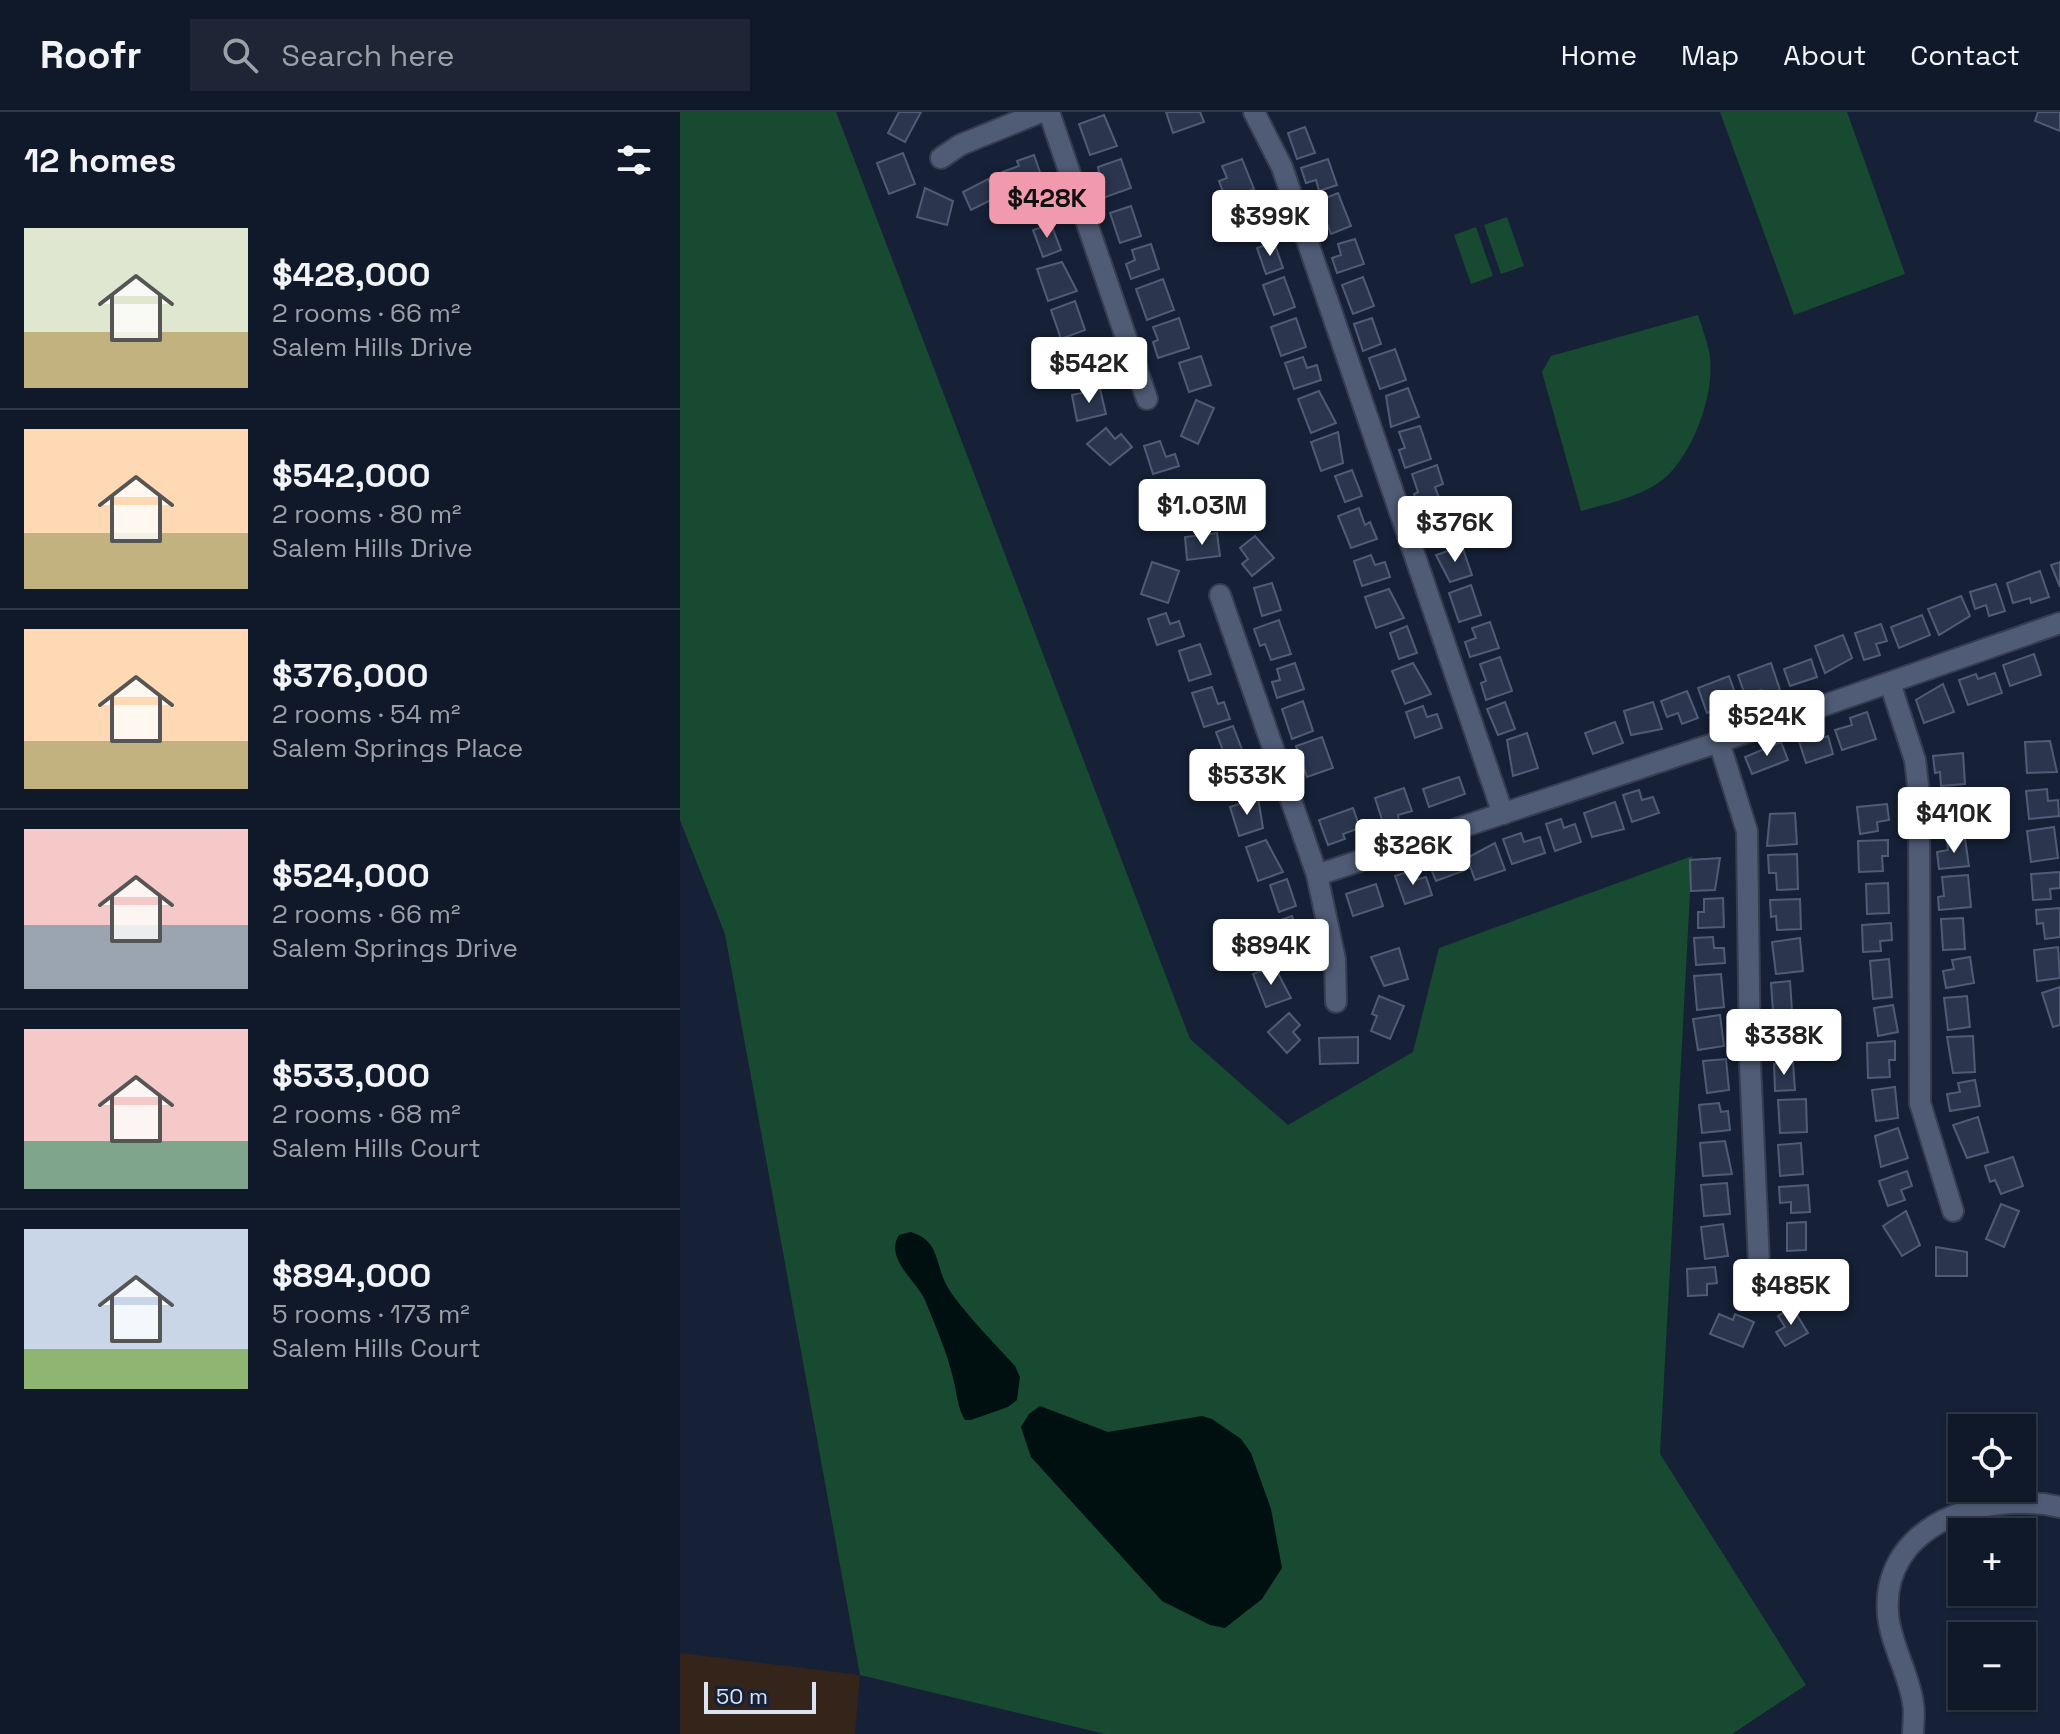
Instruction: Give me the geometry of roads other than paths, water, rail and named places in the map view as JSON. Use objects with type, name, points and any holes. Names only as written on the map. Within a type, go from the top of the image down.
[{"type":"street","points":[[941,158],[960,145],[1041,112]]},
{"type":"street","points":[[1049,112],[1147,399]]},
{"type":"street","points":[[1254,112],[1282,167],[1503,814]]},
{"type":"street","points":[[1220,595],[1317,875],[1335,959],[1336,1002]]},
{"type":"street","points":[[1317,875],[1890,683],[2058,630]]},
{"type":"street","points":[[1890,683],[1915,760],[1919,794],[1920,1103],[1953,1211]]},
{"type":"street","points":[[1719,742],[1747,831],[1750,1063],[1760,1284]]},
{"type":"street","points":[[1913,1734],[1913,1704],[1888,1615],[1897,1559],[1912,1542],[1948,1517],[1987,1505],[2042,1503],[2060,1507]]}]
